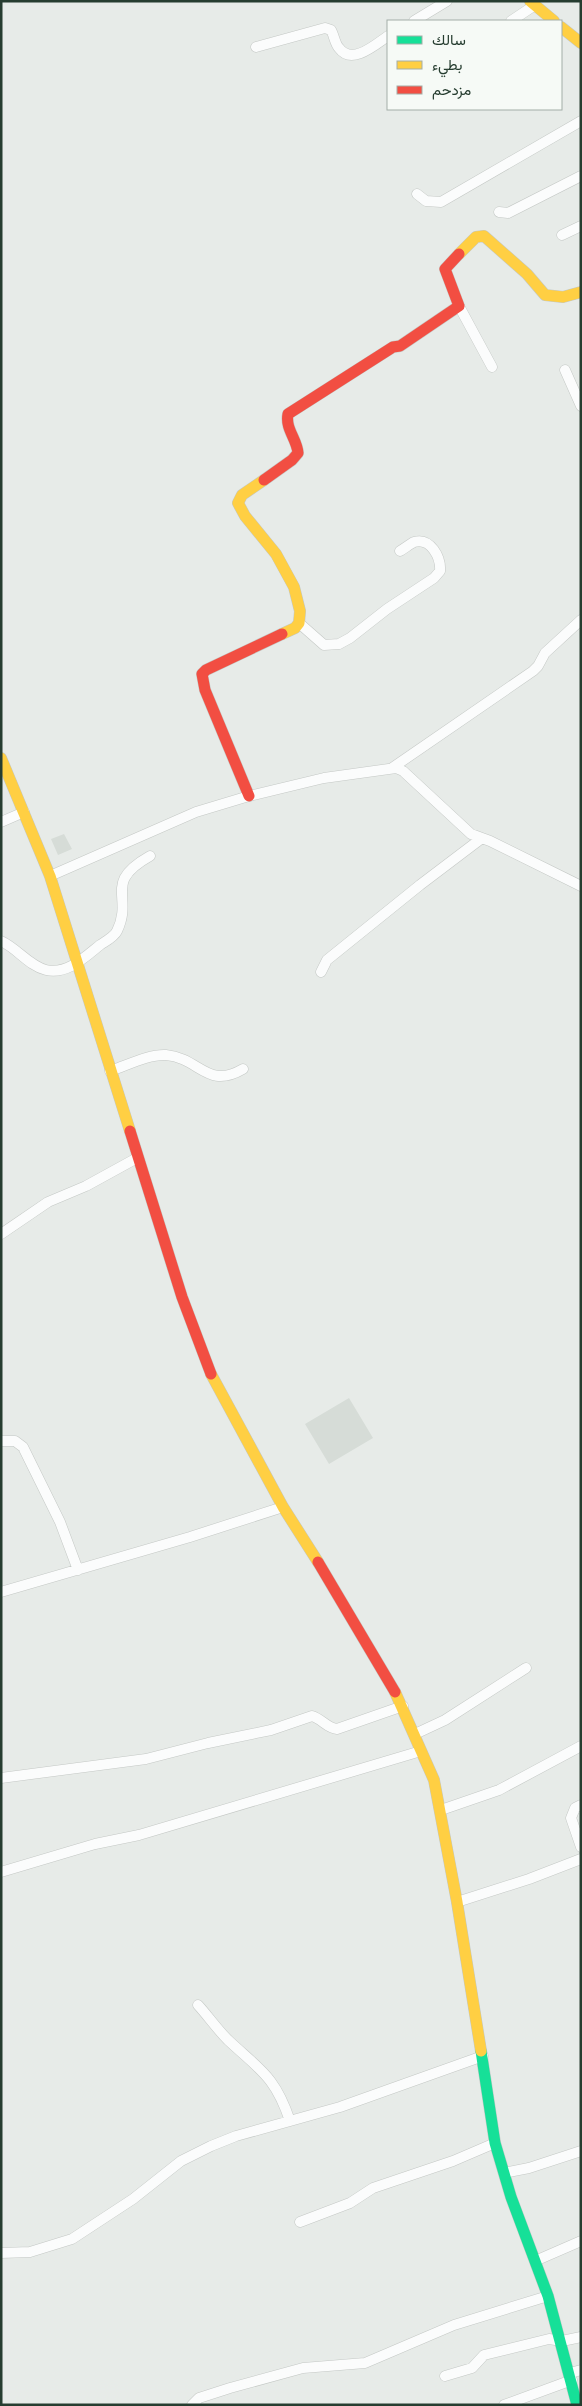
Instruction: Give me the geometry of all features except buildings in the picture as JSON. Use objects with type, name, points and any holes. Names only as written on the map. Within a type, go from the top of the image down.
[{"type":"street","points":[[416,20],[447,1]]},
{"type":"street","points":[[512,20],[532,3],[553,20]]},
{"type":"street","points":[[256,47],[325,28],[331,30],[339,49],[348,54],[360,54],[387,37]]},
{"type":"street","points":[[562,28],[581,44]]},
{"type":"street","points":[[417,194],[426,201],[441,202],[581,121]]},
{"type":"street","points":[[499,212],[508,213],[513,211],[581,176]]},
{"type":"street","points":[[562,235],[581,226]]},
{"type":"street","points":[[492,367],[459,306],[445,269],[476,237],[484,236],[517,264],[546,295],[563,297],[581,292]]},
{"type":"street","points":[[249,796],[205,690],[202,674],[206,670],[295,628],[299,623],[299,604],[291,580],[269,543],[241,511],[239,499],[266,477],[292,460],[298,453],[296,442],[286,425],[288,414],[362,369],[393,347],[400,346],[459,306]]},
{"type":"street","points":[[565,370],[581,406]]},
{"type":"street","points":[[299,623],[324,645],[339,644],[412,594],[440,571],[438,555],[430,546],[422,542],[414,542],[400,551]]},
{"type":"street","points":[[50,876],[196,812],[249,796],[324,778],[392,768],[532,671],[538,666],[545,653],[581,620]]},
{"type":"street","points":[[1,758],[50,876],[76,964],[182,1297],[215,1383],[283,1507],[335,1588],[403,1706],[434,1780],[441,1810],[483,2056],[495,2144],[575,2374],[577,2405]]},
{"type":"street","points":[[392,768],[403,772],[471,834],[581,886]]},
{"type":"street","points":[[1,822],[24,812]]},
{"type":"street","points":[[321,972],[327,960],[482,838]]},
{"type":"street","points":[[1,941],[11,945],[37,967],[46,970],[57,971],[76,964],[117,931],[120,921],[122,884],[126,874],[134,865],[150,856]]},
{"type":"street","points":[[110,1071],[164,1055],[189,1062],[212,1077],[232,1076],[244,1069]]},
{"type":"street","points":[[1,1234],[48,1202],[86,1186],[137,1158]]},
{"type":"street","points":[[1,1441],[15,1441],[23,1447],[60,1522],[78,1570]]},
{"type":"street","points":[[1,1592],[190,1537],[283,1507]]},
{"type":"street","points":[[415,1734],[445,1720],[526,1668]]},
{"type":"street","points":[[1,1778],[146,1759],[208,1743],[271,1730],[312,1716],[318,1718],[331,1728],[337,1729],[403,1706]]},
{"type":"street","points":[[441,1810],[499,1790],[581,1746]]},
{"type":"street","points":[[1,1872],[95,1844],[139,1835],[421,1751]]},
{"type":"street","points":[[581,1806],[575,1808],[570,1818],[581,1847]]},
{"type":"street","points":[[457,1902],[529,1879],[581,1858]]},
{"type":"street","points":[[198,2005],[228,2039],[262,2069],[276,2087],[290,2121]]},
{"type":"street","points":[[1,2253],[30,2252],[50,2248],[72,2239],[133,2199],[181,2161],[236,2136],[340,2107],[483,2056]]},
{"type":"street","points":[[300,2222],[350,2203],[373,2188],[453,2161],[495,2144]]},
{"type":"street","points":[[504,2173],[529,2168],[581,2151]]},
{"type":"street","points":[[535,2262],[581,2241]]},
{"type":"street","points":[[192,2405],[199,2398],[303,2368],[365,2363],[454,2325],[548,2296]]},
{"type":"street","points":[[445,2376],[472,2368],[484,2355],[549,2339],[562,2341],[581,2337]]},
{"type":"street","points":[[504,2405],[575,2374]]},
{"type":"shaded area","points":[[64,834],[72,849],[58,855],[51,839]]},
{"type":"shaded area","points":[[349,1398],[373,1438],[329,1464],[305,1424]]},
{"type":"traffic: fast","points":[[481,2051],[495,2143],[511,2197],[548,2296],[577,2405]]},
{"type":"traffic: slow","points":[[530,1],[553,20]]},
{"type":"traffic: slow","points":[[562,28],[581,43]]},
{"type":"traffic: slow","points":[[459,254],[476,237],[484,236],[527,274],[545,295],[563,297],[581,292]]},
{"type":"traffic: slow","points":[[264,480],[242,495],[238,503],[245,516],[276,554],[294,587],[300,611],[299,623],[295,628],[282,634]]},
{"type":"traffic: slow","points":[[1,758],[50,876],[130,1131]]},
{"type":"traffic: slow","points":[[211,1374],[283,1507],[318,1562]]},
{"type":"traffic: slow","points":[[395,1692],[434,1780],[457,1902],[481,2051]]},
{"type":"traffic: jam","points":[[264,480],[292,460],[298,453],[288,424],[288,414],[393,347],[400,346],[459,306],[445,269],[459,254]]},
{"type":"traffic: jam","points":[[249,796],[205,690],[202,674],[206,670],[282,634]]},
{"type":"traffic: jam","points":[[130,1131],[182,1297],[211,1374]]},
{"type":"traffic: jam","points":[[318,1562],[395,1692]]}]
